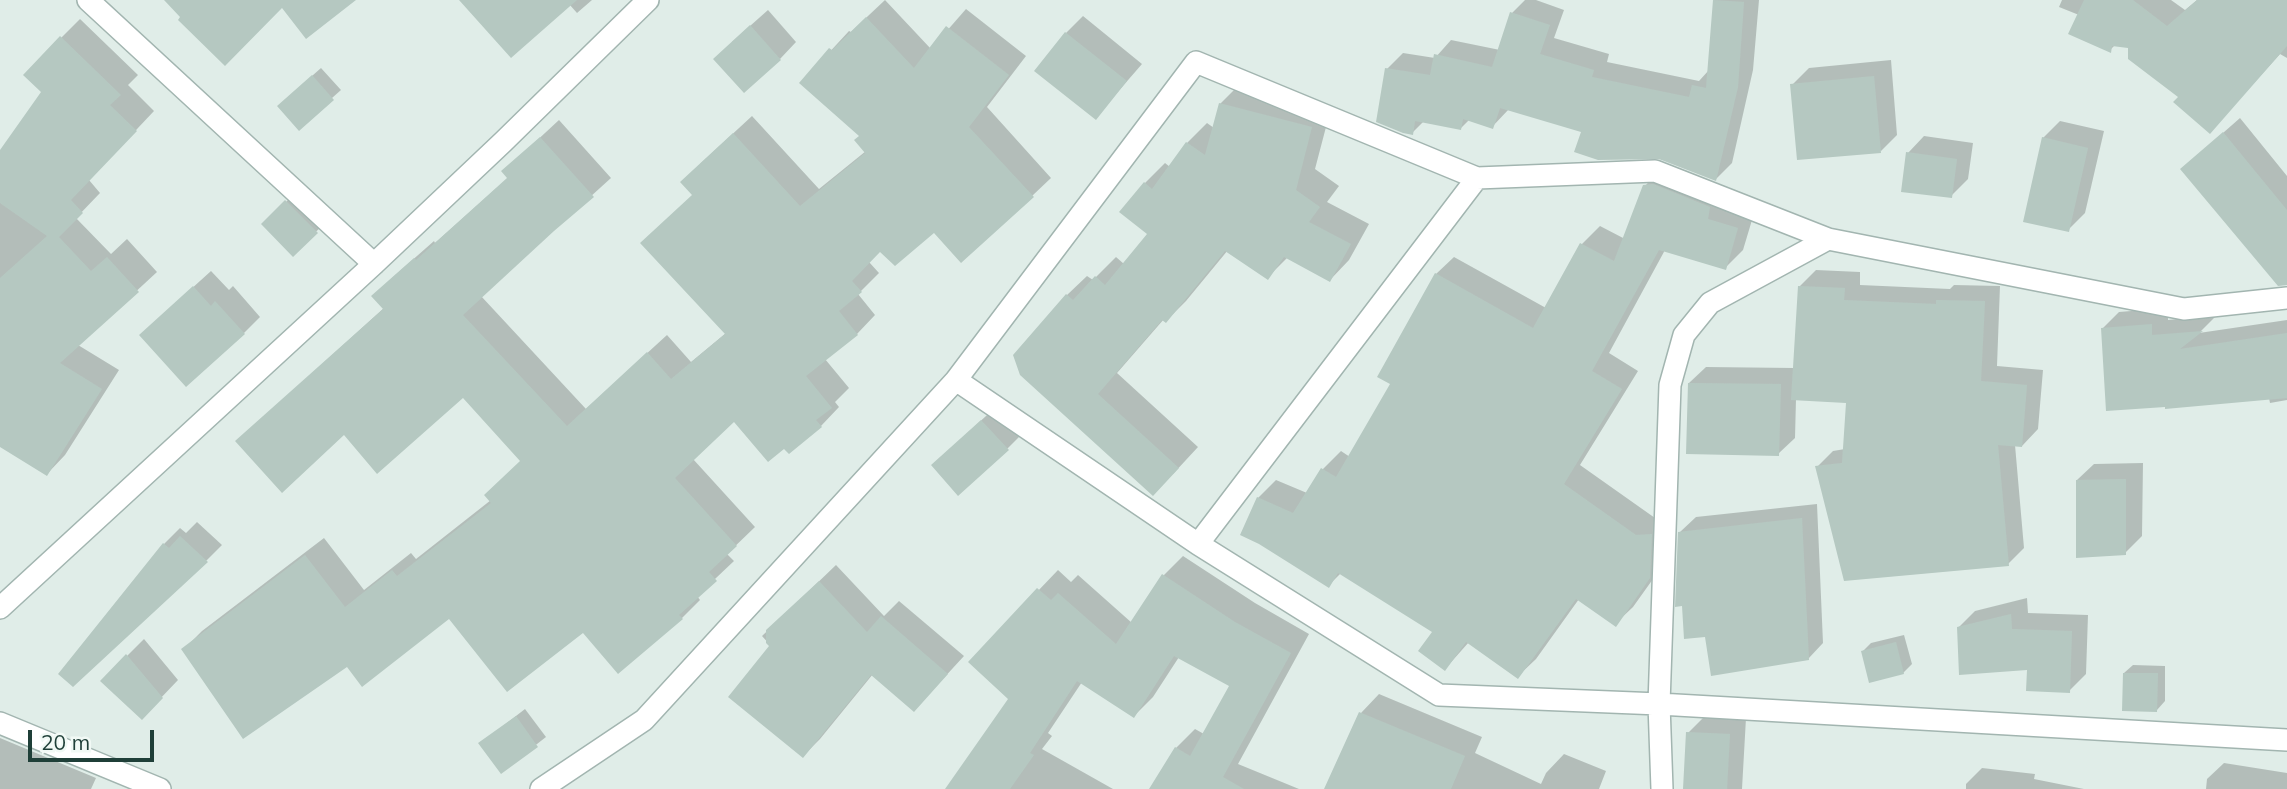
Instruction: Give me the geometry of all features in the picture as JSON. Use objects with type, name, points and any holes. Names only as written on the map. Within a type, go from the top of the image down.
[{"type":"street","points":[[88,0],[374,264]]},
{"type":"street","points":[[0,608],[374,264],[648,0]]},
{"type":"street","points":[[541,789],[644,720],[956,380],[1196,62],[1477,178],[1655,171],[1828,239],[2184,309],[2287,298]]},
{"type":"street","points":[[1198,544],[1477,178]]},
{"type":"street","points":[[1662,789],[1658,704],[1670,384],[1684,335],[1710,303],[1828,239]]},
{"type":"street","points":[[956,380],[1198,544],[1439,695],[1658,704],[2287,740]]},
{"type":"street","points":[[0,723],[160,789]]},
{"type":"building","points":[[164,0],[356,0],[306,39],[282,8],[225,66],[178,20],[180,17]]},
{"type":"building","points":[[459,0],[577,0],[511,58]]},
{"type":"building","points":[[1713,0],[1744,2],[1738,87],[1716,181],[1659,159],[1598,160],[1574,152],[1581,132],[1500,108],[1493,129],[1463,119],[1461,130],[1415,121],[1413,135],[1376,122],[1385,68],[1430,75],[1434,54],[1492,67],[1510,12],[1550,25],[1540,54],[1594,70],[1592,77],[1689,97],[1692,85],[1706,88]]},
{"type":"building","points":[[2084,0],[2133,0],[2167,26],[2197,0],[2287,0],[2287,46],[2210,134],[2173,102],[2178,97],[2128,59],[2128,48],[2112,46],[2111,53],[2068,34]]},
{"type":"building","points":[[866,17],[914,68],[946,26],[1009,75],[969,127],[1034,197],[961,263],[934,233],[895,266],[880,252],[852,281],[862,292],[839,311],[858,335],[806,376],[832,408],[816,420],[822,427],[789,454],[784,449],[768,462],[734,422],[675,478],[737,546],[709,572],[717,581],[679,615],[683,619],[618,674],[583,633],[507,692],[449,619],[362,687],[347,667],[243,739],[181,649],[305,555],[345,607],[392,570],[397,576],[491,503],[484,495],[520,461],[463,398],[377,474],[344,435],[282,493],[235,441],[383,309],[371,296],[414,258],[416,260],[507,178],[501,171],[540,137],[594,197],[463,315],[567,426],[647,352],[671,379],[725,334],[640,243],[692,195],[680,182],[733,133],[800,206],[865,153],[854,140],[859,136],[799,83],[829,48],[832,50]]},
{"type":"building","points":[[750,25],[781,60],[744,93],[713,59]]},
{"type":"building","points":[[1065,32],[1127,81],[1096,120],[1034,71]]},
{"type":"building","points":[[60,36],[121,95],[110,105],[137,131],[71,200],[83,213],[59,237],[91,271],[107,257],[139,292],[60,363],[102,389],[47,476],[0,447],[0,278],[47,236],[0,203],[0,150],[41,92],[23,75]]},
{"type":"building","points":[[312,75],[334,100],[299,131],[277,106]]},
{"type":"building","points":[[1874,76],[1881,153],[1797,160],[1790,84]]},
{"type":"building","points":[[1219,103],[1312,127],[1296,190],[1320,207],[1309,222],[1351,244],[1330,282],[1284,257],[1268,280],[1225,251],[1166,323],[1162,320],[1098,394],[1179,468],[1153,496],[1020,375],[1013,355],[1066,294],[1073,300],[1095,276],[1105,285],[1147,234],[1119,212],[1144,182],[1152,189],[1186,142],[1205,155]]},
{"type":"building","points":[[2223,132],[2287,210],[2287,285],[2278,286],[2180,169]]},
{"type":"building","points":[[2042,137],[2088,148],[2069,232],[2023,222]]},
{"type":"building","points":[[1906,152],[1957,159],[1952,198],[1901,192]]},
{"type":"building","points":[[1653,184],[1710,207],[1708,219],[1738,228],[1726,270],[1659,250],[1592,371],[1622,389],[1564,484],[1636,535],[1652,534],[1650,578],[1616,627],[1576,599],[1518,679],[1466,642],[1445,671],[1418,651],[1432,632],[1338,573],[1329,588],[1240,535],[1257,497],[1293,513],[1321,468],[1336,477],[1390,384],[1377,377],[1435,273],[1533,328],[1580,243],[1614,261],[1643,185]]},
{"type":"building","points":[[285,200],[318,233],[293,257],[261,224]]},
{"type":"building","points":[[193,286],[211,306],[215,301],[245,334],[186,387],[139,335]]},
{"type":"building","points":[[1798,286],[1845,288],[1844,300],[1936,304],[1936,300],[1985,301],[1981,381],[2027,385],[2022,447],[1998,445],[2009,566],[1844,581],[1815,466],[1842,463],[1846,403],[1791,400]]},
{"type":"building","points":[[2152,324],[2152,335],[2203,331],[2180,349],[2287,333],[2287,398],[2165,409],[2106,411],[2101,328]]},
{"type":"building","points":[[1688,383],[1781,384],[1779,456],[1686,454]]},
{"type":"building","points":[[981,420],[1009,450],[958,496],[931,465]]},
{"type":"building","points":[[2126,479],[2126,555],[2076,558],[2076,480]]},
{"type":"building","points":[[1802,518],[1809,660],[1711,676],[1705,637],[1684,639],[1682,606],[1675,607],[1678,532]]},
{"type":"building","points":[[180,536],[208,562],[73,687],[58,674],[163,543],[169,548]]},
{"type":"building","points":[[1162,574],[1235,622],[1291,653],[1223,777],[1244,789],[1149,789],[1175,747],[1190,756],[1229,686],[1174,656],[1134,718],[1077,681],[1030,753],[1034,755],[1010,789],[945,789],[1008,699],[968,662],[1037,588],[1051,600],[1058,593],[1116,644]]},
{"type":"building","points":[[819,581],[867,632],[881,616],[948,674],[914,712],[871,675],[803,758],[728,697],[769,646],[766,643],[766,630]]},
{"type":"building","points":[[2011,614],[2012,629],[2072,631],[2070,693],[2026,691],[2027,670],[1959,675],[1957,627]]},
{"type":"building","points":[[1896,642],[1904,674],[1869,683],[1861,651]]},
{"type":"building","points":[[126,654],[163,698],[142,720],[100,681]]},
{"type":"building","points":[[2123,673],[2158,673],[2157,712],[2122,711]]},
{"type":"building","points":[[1359,712],[1465,756],[1451,789],[1324,789]]},
{"type":"building","points":[[516,716],[538,747],[501,774],[478,743]]},
{"type":"building","points":[[1686,732],[1730,734],[1727,789],[1683,789]]}]
